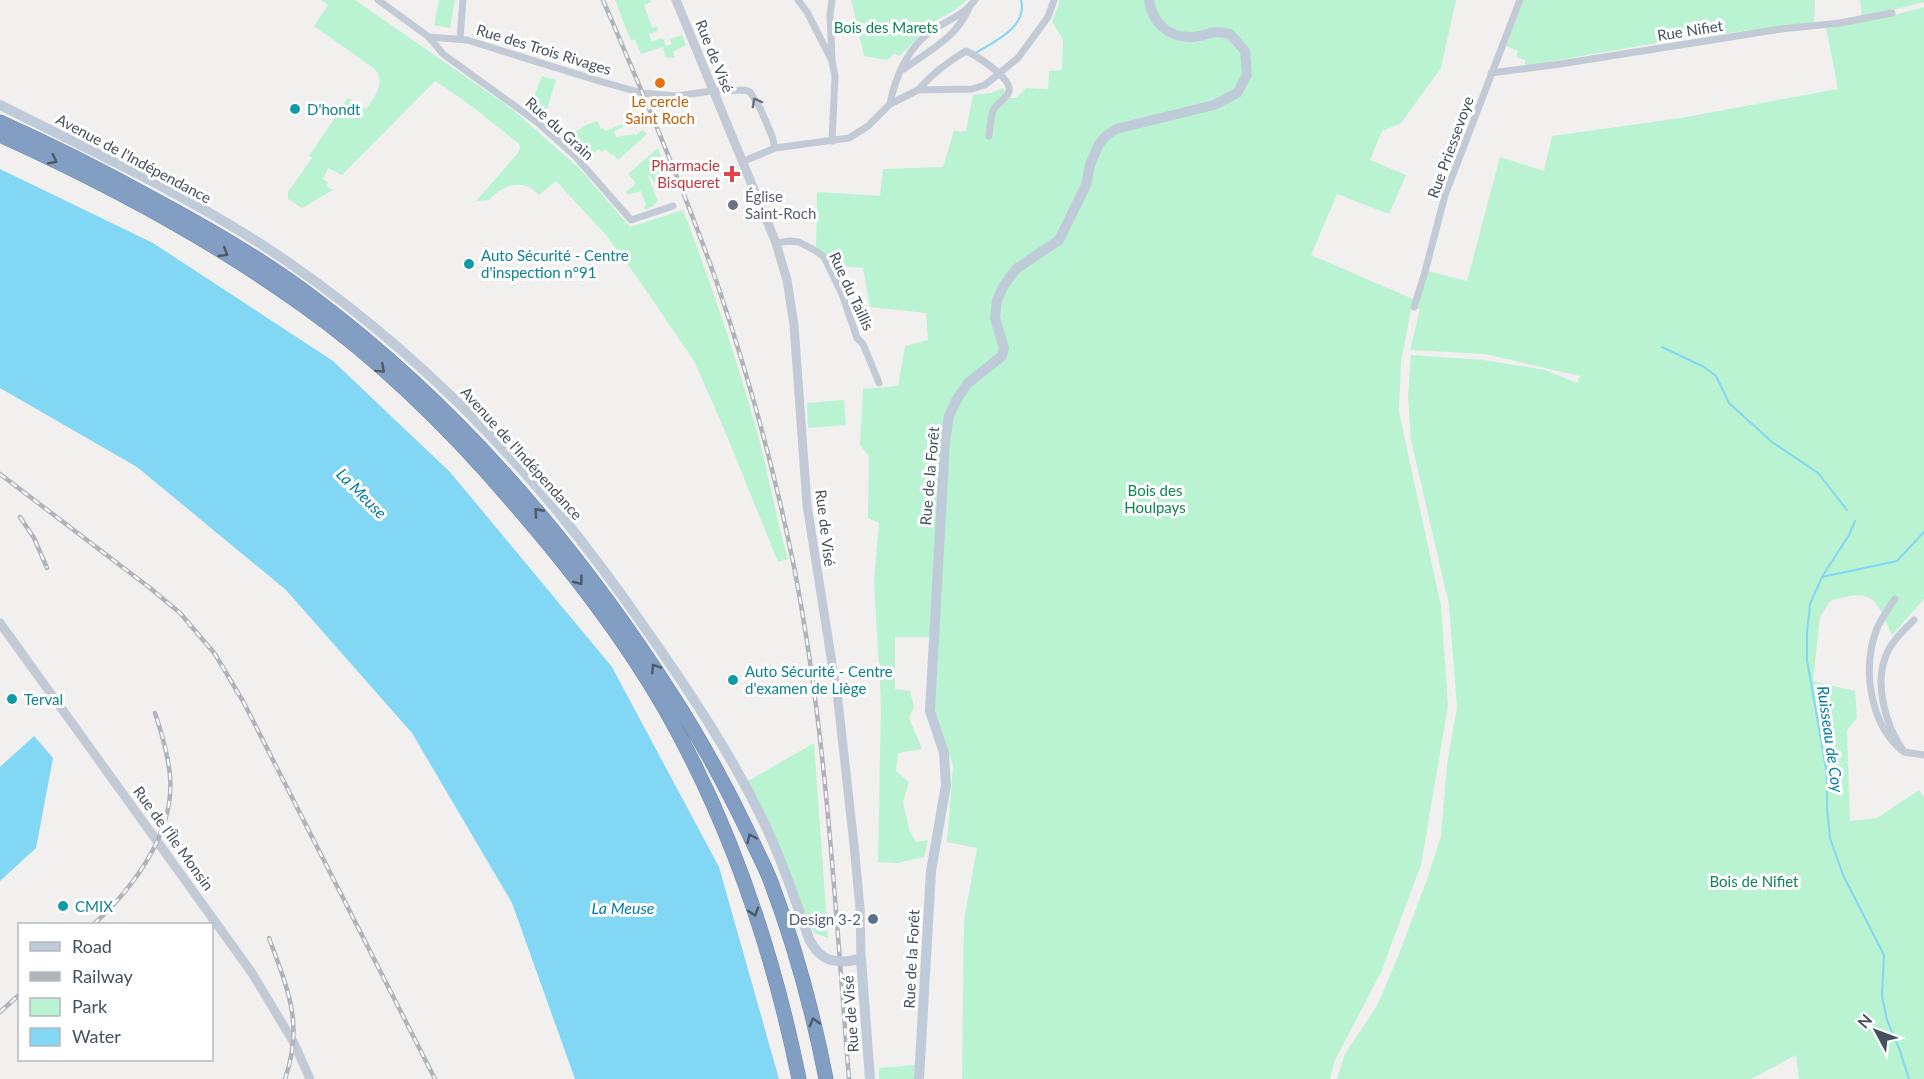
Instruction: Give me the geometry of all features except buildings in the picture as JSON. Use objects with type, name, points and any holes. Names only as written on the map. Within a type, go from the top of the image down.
[{"type":"highway","points":[[0,122],[102,170],[183,214],[249,254],[314,298],[384,354],[439,405],[552,527],[586,570],[649,659],[707,752],[733,800],[770,879],[796,956],[817,1032],[826,1079]]},
{"type":"highway","points":[[0,135],[177,224],[243,264],[307,308],[375,363],[431,414],[488,473],[552,548],[589,595],[638,665],[665,710],[714,808],[746,887],[770,964],[799,1079]]},
{"type":"main road","name":"Rue de la Forêt","points":[[920,1079],[931,871],[946,785],[944,753],[930,711],[943,466],[949,416],[968,383],[1002,356],[1004,348],[995,318],[997,300],[1004,285],[1016,269],[1059,240],[1086,185],[1090,165],[1099,144],[1116,129],[1214,105],[1237,93],[1247,75],[1245,51],[1230,34],[1215,32],[1192,37],[1178,36],[1157,23],[1149,0]]},
{"type":"main road","name":"Avenue de l'Indépendance","points":[[0,105],[137,174],[238,230],[284,259],[402,351],[469,414],[559,513],[616,588],[689,692],[721,743],[767,829],[810,941],[816,950],[832,962],[861,959]]},
{"type":"main road","name":"Rue de Visé","points":[[861,959],[870,1079]]},
{"type":"street","points":[[378,0],[429,37]]},
{"type":"street","points":[[460,39],[463,0]]},
{"type":"street","name":"Rue de Visé","points":[[676,0],[776,243],[787,280],[794,325],[807,505],[838,701],[854,845],[861,959]]},
{"type":"street","points":[[798,0],[807,12],[832,61]]},
{"type":"street","points":[[832,0],[830,15],[835,76],[832,141]]},
{"type":"street","points":[[902,70],[946,40],[962,23],[975,0]]},
{"type":"street","points":[[742,162],[775,148],[849,138],[857,134],[890,104],[918,90],[972,89],[985,85],[1018,58],[1048,17],[1054,0]]},
{"type":"street","name":"Rue Priessevoye","points":[[1414,307],[1445,195],[1520,0]]},
{"type":"street","points":[[890,104],[895,85],[909,53],[931,31],[970,8]]},
{"type":"street","name":"Rue Nifiet","points":[[1491,73],[1781,29],[1840,23],[1892,13]]},
{"type":"street","name":"Rue des Trois Rivages","points":[[429,37],[460,39],[647,94],[676,96],[738,89],[750,92],[760,108],[775,148]]},
{"type":"street","name":"Rue du Grain","points":[[429,37],[443,54],[537,122],[575,156],[632,220],[673,206]]},
{"type":"street","points":[[918,90],[924,82],[966,51],[981,60],[999,74],[1010,89],[993,111],[989,136]]},
{"type":"street","name":"Rue du Taillis","points":[[776,243],[799,242],[824,257],[842,294],[857,338],[863,344],[879,383]]},
{"type":"street","points":[[1894,599],[1875,633],[1869,685],[1874,704],[1894,743],[1906,753],[1924,755]]},
{"type":"street","points":[[1906,753],[1885,712],[1882,689],[1883,672],[1888,650],[1914,620]]},
{"type":"street","name":"Rue de l'Île Monsin","points":[[0,622],[244,962],[280,1019],[310,1079]]},
{"type":"green space","points":[[321,0],[355,0],[512,109],[579,168],[630,227],[683,210],[704,266],[750,407],[788,559],[778,562],[694,361],[606,235],[556,181],[539,195],[527,186],[513,185],[500,190],[489,200],[476,201],[520,148],[519,144],[457,95],[435,81],[342,175],[328,168],[323,179],[328,182],[326,186],[333,190],[302,208],[288,199],[288,192],[312,158],[309,156],[348,98],[366,109],[376,95],[380,80],[375,69],[314,26],[328,5]]},
{"type":"green space","points":[[439,0],[455,0],[450,28],[434,25]]},
{"type":"green space","points":[[615,0],[650,0],[651,2],[644,5],[652,28],[657,26],[658,31],[649,34],[652,41],[663,38],[666,46],[672,44],[670,39],[682,35],[686,45],[673,52],[675,58],[665,57],[663,47],[641,54],[635,39],[631,41]]},
{"type":"green space","name":"Bois des Marets","points":[[851,0],[967,0],[955,10],[931,23],[900,56],[894,54],[887,60],[864,56]]},
{"type":"green space","name":"Bois des Houlpays","points":[[1060,0],[1456,0],[1441,68],[1401,123],[1382,131],[1370,160],[1406,175],[1389,214],[1337,194],[1311,255],[1413,299],[1401,362],[1399,412],[1441,606],[1448,706],[1421,865],[1381,972],[1334,1062],[1330,1079],[962,1079],[964,921],[977,848],[947,842],[953,766],[935,709],[939,637],[895,637],[895,689],[910,691],[914,707],[909,718],[922,749],[898,753],[896,771],[909,782],[903,802],[910,832],[916,842],[928,840],[924,857],[897,863],[878,862],[881,700],[874,582],[879,523],[868,518],[869,456],[860,445],[863,389],[898,386],[905,346],[928,340],[926,313],[870,307],[863,268],[832,265],[827,256],[816,247],[817,192],[880,196],[883,169],[943,167],[954,130],[966,131],[973,95],[991,93],[1003,88],[1009,98],[1016,98],[1026,88],[1048,89],[1049,71],[1062,70],[1063,39],[1052,22]]},
{"type":"green space","points":[[1524,0],[1815,0],[1814,24],[1705,36],[1525,66],[1525,60],[1516,57],[1518,51],[1506,46]]},
{"type":"green space","points":[[1860,0],[1924,0],[1924,2],[1862,18]]},
{"type":"green space","name":"Bois de Nifiet","points":[[1924,7],[1924,599],[1892,635],[1877,604],[1871,599],[1856,595],[1830,601],[1820,617],[1813,681],[1855,691],[1857,718],[1847,730],[1850,821],[1877,818],[1919,790],[1924,797],[1924,1079],[1799,1079],[1796,1055],[1751,1079],[1337,1079],[1345,1054],[1378,1004],[1428,877],[1441,836],[1447,764],[1457,708],[1449,605],[1411,440],[1408,396],[1411,355],[1484,360],[1545,370],[1577,383],[1580,376],[1485,354],[1410,350],[1420,309],[1417,309],[1428,271],[1467,281],[1500,157],[1544,171],[1552,136],[1681,118],[1838,89],[1826,27]]},
{"type":"green space","points":[[542,76],[556,80],[546,112],[532,101]]},
{"type":"green space","points":[[597,121],[601,129],[605,131],[622,124],[623,127],[614,131],[616,137],[635,134],[635,136],[642,130],[647,134],[618,160],[605,149],[602,152],[599,149],[585,161],[566,138]]},
{"type":"green space","points":[[658,148],[669,177],[654,182],[647,173],[658,202],[645,210],[646,205],[641,191],[627,195],[626,192],[636,183],[628,174]]},
{"type":"green space","points":[[844,400],[846,425],[808,428],[807,403]]},
{"type":"green space","points":[[814,743],[828,938],[814,933],[748,781]]},
{"type":"green space","points":[[915,1065],[914,1079],[879,1079],[879,1068]]},
{"type":"water","name":"La Meuse","points":[[0,169],[153,243],[333,361],[450,472],[612,667],[719,867],[779,1079],[575,1079],[512,903],[412,733],[286,590],[137,467],[0,388]]},
{"type":"water","points":[[34,736],[53,758],[36,848],[0,881],[0,767]]},
{"type":"waterway","points":[[974,54],[999,39],[1014,26],[1022,10],[1021,0]]},
{"type":"waterway","points":[[1662,347],[1704,367],[1716,376],[1729,403],[1772,442],[1818,473],[1847,510]]},
{"type":"waterway","points":[[1822,577],[1849,535],[1855,521]]},
{"type":"waterway","name":"Ruisseau de Coy","points":[[1909,1079],[1887,1020],[1882,996],[1884,955],[1843,875],[1830,838],[1827,774],[1807,660],[1807,633],[1810,604],[1822,577],[1897,561],[1924,532]]},
{"type":"railway","points":[[603,0],[677,178],[718,286],[751,390],[778,496],[794,567],[815,694],[829,822],[849,1079]]},
{"type":"railway","points":[[0,474],[180,613],[215,654],[244,703],[435,1079]]},
{"type":"railway","points":[[20,517],[34,538],[47,568]]},
{"type":"railway","points":[[95,923],[137,876],[149,858],[166,818],[170,797],[170,776],[155,713]]},
{"type":"railway","points":[[269,938],[287,991],[293,1024],[291,1059],[285,1079]]},
{"type":"railway","points":[[0,1012],[18,996]]},
{"type":"place","name":"Le cercle Saint Roch","points":[[660,83]]},
{"type":"place","name":"D'hondt","points":[[295,109]]},
{"type":"place","name":"Pharmacie Bisqueret","points":[[732,174]]},
{"type":"place","name":"Église Saint-Roch","points":[[733,205]]},
{"type":"place","name":"Auto Sécurité - Centre d'inspection n°91","points":[[469,264]]},
{"type":"place","name":"Auto Sécurité - Centre d'examen de Liège","points":[[733,680]]},
{"type":"place","name":"Terval","points":[[12,699]]},
{"type":"place","name":"CMIX","points":[[63,906]]},
{"type":"place","name":"Design 3-2","points":[[873,919]]}]
